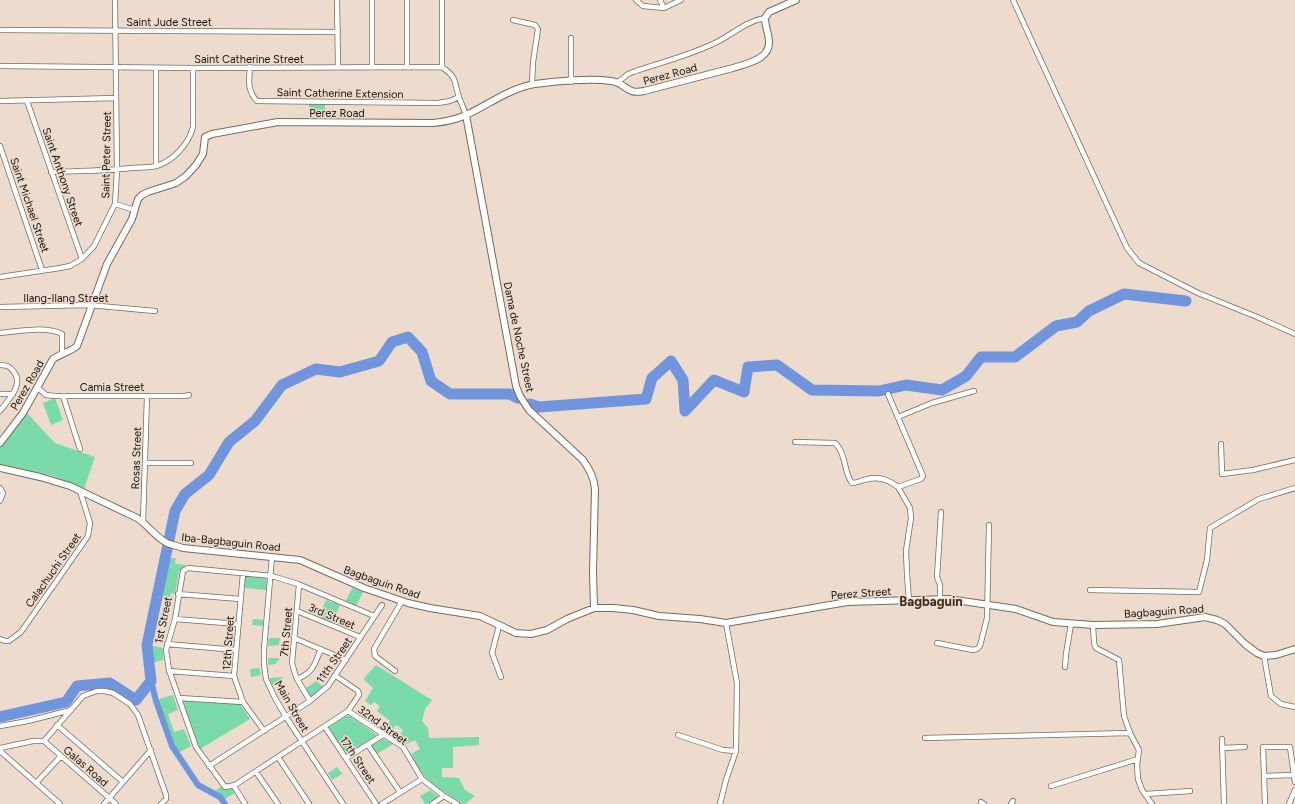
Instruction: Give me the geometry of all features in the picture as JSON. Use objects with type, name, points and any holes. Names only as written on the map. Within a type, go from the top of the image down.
[{"type":"street","name":"Saint Peter Street","points":[[0,277],[65,267],[82,259],[94,246],[115,204],[117,170],[115,0]]},
{"type":"street","points":[[338,0],[338,67]]},
{"type":"street","points":[[372,0],[372,68]]},
{"type":"street","points":[[407,0],[407,67]]},
{"type":"street","points":[[442,0],[442,67],[450,73],[455,80],[458,97],[466,115]]},
{"type":"street","points":[[636,0],[643,6],[664,8],[681,0]]},
{"type":"street","points":[[660,0],[664,8]]},
{"type":"street","points":[[618,82],[628,74],[707,46],[725,38],[750,22],[765,18],[769,12],[796,0]]},
{"type":"street","points":[[1013,0],[1127,248],[1139,263],[1198,293],[1295,334]]},
{"type":"street","name":"Perez Road","points":[[0,443],[23,413],[54,359],[75,349],[77,346],[107,264],[132,219],[138,199],[142,195],[176,183],[186,176],[203,154],[205,137],[212,134],[278,122],[433,123],[455,119],[466,115],[511,92],[532,85],[604,80],[618,82],[631,92],[640,92],[733,68],[757,59],[767,52],[769,48],[770,42],[765,27],[765,18]]},
{"type":"street","points":[[513,20],[535,25],[538,29],[533,62],[532,85]]},
{"type":"street","name":"Saint Jude Street","points":[[0,30],[338,32]]},
{"type":"street","points":[[571,38],[571,82]]},
{"type":"street","name":"Saint Catherine Street","points":[[0,66],[156,68],[442,67]]},
{"type":"street","name":"Saint Catherine Extension","points":[[250,67],[249,90],[251,96],[257,101],[438,103],[450,101],[458,97]]},
{"type":"street","points":[[156,68],[156,166]]},
{"type":"street","points":[[51,172],[117,170],[156,166],[167,161],[180,150],[191,133],[193,126],[193,68]]},
{"type":"street","points":[[0,100],[27,101],[116,98]]},
{"type":"street","name":"Saint Anthony Street","points":[[27,101],[82,259]]},
{"type":"street","name":"Dama de Noche Street","points":[[466,115],[518,391],[529,410],[582,460],[589,469],[594,482],[594,608]]},
{"type":"street","name":"Saint Michael Street","points":[[0,146],[42,270]]},
{"type":"street","points":[[115,204],[135,210]]},
{"type":"street","name":"Ilang-Ilang Street","points":[[0,307],[92,305],[155,312]]},
{"type":"street","points":[[0,333],[44,330],[58,332],[62,334],[62,354]]},
{"type":"street","points":[[0,365],[7,365],[16,374],[18,381],[12,394],[0,411]]},
{"type":"street","name":"Camia Street","points":[[38,388],[46,395],[63,396],[189,395]]},
{"type":"street","points":[[898,417],[932,403],[974,391]]},
{"type":"street","points":[[0,394],[12,394]]},
{"type":"street","points":[[888,394],[923,476],[921,479],[898,487]]},
{"type":"street","points":[[63,396],[80,449]]},
{"type":"street","name":"Rosas Street","points":[[143,522],[147,396]]},
{"type":"street","points":[[795,442],[835,443],[838,446],[846,467],[848,478],[852,483],[880,478],[892,482],[898,487],[910,508],[909,534],[906,551],[909,600]]},
{"type":"street","points":[[1221,444],[1222,474],[1253,470],[1295,460]]},
{"type":"street","points":[[146,463],[191,463]]},
{"type":"street","name":"Iba-Bagbaguin Road","points":[[0,468],[40,477],[70,486],[143,522],[168,544],[183,548],[288,558]]},
{"type":"street","points":[[0,488],[3,493],[0,501]]},
{"type":"street","points":[[1090,590],[1199,592],[1208,560],[1210,528],[1259,499],[1295,488]]},
{"type":"street","name":"Calachuchi Street","points":[[0,639],[9,642],[21,632],[88,536],[90,523],[80,491]]},
{"type":"street","points":[[940,599],[940,584],[937,577],[941,512]]},
{"type":"street","points":[[937,643],[973,650],[978,649],[980,646],[987,618],[989,525]]},
{"type":"street","name":"Main Street","points":[[272,557],[264,664],[266,679],[286,717],[343,804]]},
{"type":"street","name":"Bagbaguin Road","points":[[288,558],[300,560],[357,586],[402,601],[430,608],[480,616],[516,633],[531,634],[547,630],[567,618],[594,608],[633,610],[659,616],[700,619],[726,623]]},
{"type":"street","name":"1st Street","points":[[234,786],[225,787],[196,747],[169,671],[166,650],[175,618],[182,573],[186,568],[270,576],[299,585],[374,616]]},
{"type":"street","name":"12th Street","points":[[243,573],[234,676],[243,702],[264,731]]},
{"type":"street","name":"7th Street","points":[[299,585],[292,663],[297,679],[310,701]]},
{"type":"street","points":[[178,594],[240,599]]},
{"type":"street","name":"Perez Street","points":[[726,623],[846,602],[949,599],[1016,609],[1053,622],[1093,625]]},
{"type":"street","points":[[395,671],[375,656],[374,649],[402,601]]},
{"type":"street","name":"11th Street","points":[[209,766],[310,701],[328,686],[382,605]]},
{"type":"street","name":"3rd Street","points":[[297,611],[360,638]]},
{"type":"street","name":"Bagbaguin Road","points":[[1093,625],[1157,624],[1205,617],[1225,624],[1257,653],[1264,656]]},
{"type":"street","points":[[175,618],[238,624]]},
{"type":"street","points":[[720,804],[736,751],[737,682],[726,623]]},
{"type":"street","points":[[1065,667],[1071,624]]},
{"type":"street","points":[[1093,625],[1094,643],[1096,648],[1119,660],[1122,707],[1126,724],[1139,750],[1137,765],[1138,779],[1142,790],[1152,804]]},
{"type":"street","points":[[500,626],[492,654],[501,677]]},
{"type":"street","points":[[294,638],[346,660]]},
{"type":"street","points":[[167,644],[236,650]]},
{"type":"street","points":[[297,679],[306,676],[311,671],[321,649]]},
{"type":"street","points":[[1295,649],[1276,655],[1264,656],[1271,696],[1281,704],[1295,707]]},
{"type":"street","points":[[169,671],[234,676]]},
{"type":"street","points":[[245,804],[234,786],[348,711],[359,695],[358,691],[336,676]]},
{"type":"street","points":[[0,750],[33,740],[44,741],[83,696],[90,692],[97,691],[113,693],[130,704],[138,715],[166,795],[166,799],[161,804]]},
{"type":"street","points":[[179,698],[243,702]]},
{"type":"street","points":[[0,726],[28,721],[71,710]]},
{"type":"street","name":"32nd Street","points":[[348,711],[403,747],[422,779],[457,804]]},
{"type":"street","points":[[57,725],[123,782]]},
{"type":"street","name":"17th Street","points":[[325,727],[376,804]]},
{"type":"street","points":[[925,738],[1130,733]]},
{"type":"street","points":[[346,758],[384,735]]},
{"type":"street","points":[[678,735],[723,750],[736,751]]},
{"type":"street","points":[[1222,739],[1224,804]]},
{"type":"street","name":"Galas Road","points":[[44,741],[116,804]]},
{"type":"street","points":[[368,745],[400,792]]},
{"type":"street","points":[[1222,748],[1245,747]]},
{"type":"street","points":[[1265,804],[1263,747],[1290,747],[1295,782]]},
{"type":"street","points":[[0,750],[60,804]]},
{"type":"street","points":[[104,804],[151,750]]},
{"type":"street","points":[[36,783],[61,756]]},
{"type":"street","points":[[278,757],[309,804]]},
{"type":"street","points":[[1051,786],[1138,759]]},
{"type":"street","points":[[256,772],[278,804]]},
{"type":"street","points":[[1264,776],[1294,775]]},
{"type":"street","points":[[382,804],[422,779]]},
{"type":"street","points":[[1146,794],[1190,790]]},
{"type":"street","points":[[1289,804],[1295,790]]},
{"type":"street","points":[[432,804],[444,796]]},
{"type":"green space","points":[[309,103],[325,104],[325,116],[309,115]]},
{"type":"green space","points":[[55,398],[63,420],[51,425],[43,403]]},
{"type":"green space","points":[[26,412],[55,443],[95,457],[84,489],[53,476],[0,464],[0,447]]},
{"type":"green space","points":[[168,549],[171,551],[171,558],[176,558],[175,564],[187,565],[179,571],[175,594],[171,593],[170,597],[158,595]]},
{"type":"green space","points":[[245,576],[265,577],[267,581],[266,590],[244,588]]},
{"type":"green space","points":[[352,588],[363,592],[356,606],[346,601]]},
{"type":"green space","points":[[326,600],[340,605],[332,624],[318,618]]},
{"type":"green space","points":[[253,619],[263,620],[263,626],[252,625]]},
{"type":"green space","points":[[224,637],[234,638],[234,648],[223,647]]},
{"type":"green space","points":[[269,638],[280,638],[279,645],[268,646]]},
{"type":"green space","points":[[149,645],[163,648],[163,660],[152,663],[149,654]]},
{"type":"green space","points":[[268,658],[279,658],[279,661],[276,661],[276,664],[268,665]]},
{"type":"green space","points":[[376,665],[432,700],[425,709],[422,721],[428,728],[429,738],[479,737],[479,745],[453,747],[453,768],[442,768],[442,777],[459,778],[465,790],[475,796],[465,804],[461,804],[456,799],[435,786],[420,771],[411,754],[420,749],[415,740],[405,745],[397,741],[403,730],[396,725],[389,735],[382,731],[390,721],[377,711],[380,706],[374,702],[371,705],[365,701],[373,688],[364,680]]},
{"type":"green space","points":[[259,668],[261,675],[251,677],[250,669]]},
{"type":"green space","points":[[282,677],[282,680],[272,685],[269,678]]},
{"type":"green space","points":[[316,681],[324,687],[311,698],[306,688]]},
{"type":"green space","points":[[173,695],[178,710],[168,714],[174,732],[184,729],[191,746],[178,753],[172,745],[156,700]]},
{"type":"green space","points":[[185,701],[240,704],[250,719],[200,749],[192,733],[184,703]]},
{"type":"green space","points":[[346,716],[350,716],[377,735],[349,754],[345,754],[328,728]]},
{"type":"green space","points":[[381,739],[393,744],[377,754],[371,745]]},
{"type":"green space","points":[[337,767],[342,774],[332,780],[328,773]]},
{"type":"green space","points":[[222,786],[224,789],[232,788],[235,793],[223,800],[220,796],[213,792]]},
{"type":"green space","points":[[430,790],[439,797],[425,804],[420,796]]},
{"type":"waterway","points":[[530,404],[539,407],[646,399],[652,378],[671,361],[683,380],[685,411],[714,380],[744,392],[748,367],[777,365],[812,390],[879,391],[906,385],[942,390],[966,376],[981,357],[1015,357],[1056,326],[1077,322],[1089,311],[1124,294],[1186,301]]},
{"type":"waterway","points":[[0,717],[66,702],[77,686],[110,683],[136,700],[151,681],[147,645],[175,511],[185,494],[209,475],[229,442],[255,421],[282,385],[316,369],[340,372],[379,361],[392,342],[408,337],[422,352],[431,381],[450,394],[510,394],[518,398]]},
{"type":"waterway","points":[[151,681],[156,701],[172,746],[198,785],[220,797],[225,804]]},
{"type":"district","name":"Bagbaguin","points":[[931,601]]}]
